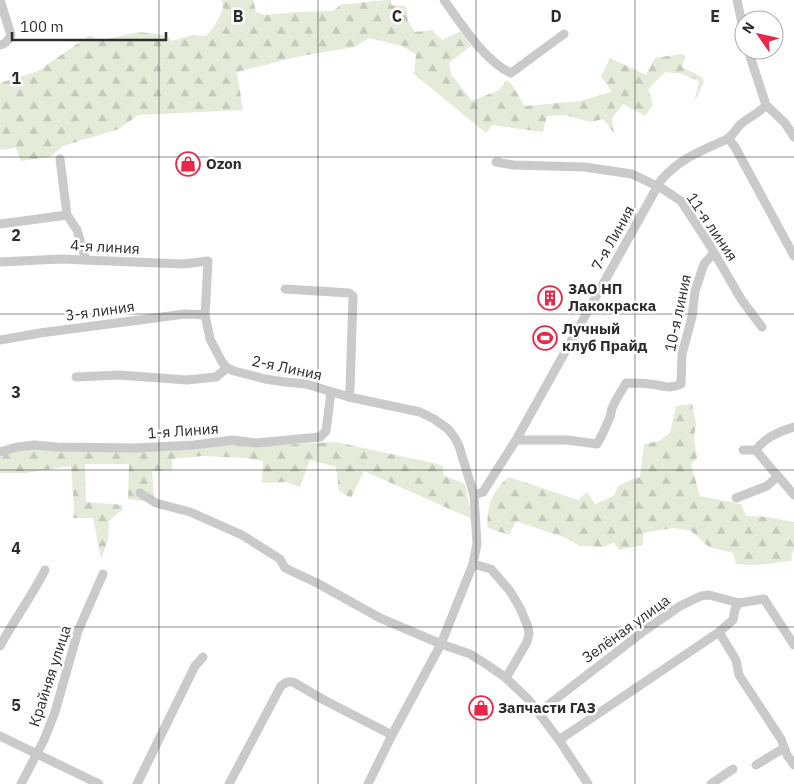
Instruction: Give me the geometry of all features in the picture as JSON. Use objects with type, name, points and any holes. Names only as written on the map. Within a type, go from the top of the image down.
[{"type":"street","points":[[0,0],[11,35],[4,44],[0,45]]},
{"type":"street","points":[[444,0],[480,48],[502,69],[512,73],[564,34]]},
{"type":"street","points":[[751,60],[766,106],[785,123],[794,137]]},
{"type":"street","name":"7-я Линия","points":[[474,495],[483,492],[516,440],[656,186],[670,170],[686,158],[723,140],[729,139],[741,124],[766,106]]},
{"type":"street","points":[[729,139],[794,256]]},
{"type":"street","points":[[60,159],[68,215],[77,230],[86,260]]},
{"type":"street","name":"11-я линия","points":[[496,162],[513,165],[584,167],[632,174],[663,189],[681,201],[741,299],[762,327]]},
{"type":"street","points":[[0,224],[68,215]]},
{"type":"street","name":"10-я линия","points":[[516,440],[567,440],[597,444],[610,417],[612,408],[626,383],[650,384],[663,387],[674,387],[681,384],[682,354],[692,317],[695,292],[704,264],[714,253]]},
{"type":"street","name":"4-я линия","points":[[0,262],[60,259],[184,264],[208,260],[205,316]]},
{"type":"street","points":[[285,289],[349,293],[353,296],[349,397]]},
{"type":"street","name":"3-я линия","points":[[0,340],[185,314],[205,316]]},
{"type":"street","points":[[76,377],[119,375],[187,380],[216,377],[227,368],[210,339],[205,316]]},
{"type":"street","name":"2-я Линия","points":[[227,368],[265,379],[306,384],[349,397],[420,412],[448,429],[459,446],[474,495],[477,544],[473,564],[441,644],[368,784]]},
{"type":"street","name":"1-я Линия","points":[[0,452],[34,445],[134,448],[194,445],[232,440],[256,443],[320,437],[326,431],[331,392]]},
{"type":"street","points":[[756,450],[761,443],[785,430],[794,428]]},
{"type":"street","points":[[742,450],[756,450]]},
{"type":"street","points":[[756,450],[794,496]]},
{"type":"street","points":[[736,498],[767,486],[778,476]]},
{"type":"street","points":[[140,493],[156,503],[190,512],[242,535],[280,559],[285,568],[380,618],[470,654],[506,678],[540,712],[588,784]]},
{"type":"street","points":[[473,564],[491,569],[510,591],[528,627],[527,642],[506,678]]},
{"type":"street","points":[[0,646],[45,570]]},
{"type":"street","name":"Крайняя улица","points":[[21,784],[44,740],[55,712],[78,631],[103,574]]},
{"type":"street","name":"Зелёная улица","points":[[540,712],[644,631],[680,606],[702,596],[709,595],[739,603],[764,599],[794,645]]},
{"type":"street","points":[[559,740],[720,632],[733,620],[734,609],[739,603]]},
{"type":"street","points":[[720,632],[736,660],[740,675],[781,740],[794,765]]},
{"type":"street","points":[[137,784],[195,666],[203,657]]},
{"type":"street","points":[[229,784],[281,686],[287,682],[293,682],[392,735]]},
{"type":"street","points":[[0,736],[99,784]]},
{"type":"street","points":[[756,765],[784,748]]},
{"type":"street","points":[[711,784],[733,769]]},
{"type":"green space","points":[[222,0],[253,0],[256,12],[265,15],[333,11],[342,4],[385,0],[391,0],[391,5],[406,6],[408,21],[415,32],[432,30],[442,40],[461,31],[471,46],[449,63],[451,74],[472,101],[499,90],[506,81],[510,82],[525,106],[580,101],[612,92],[601,76],[610,58],[646,75],[655,58],[681,54],[686,56],[682,67],[702,77],[704,82],[694,103],[699,81],[682,74],[665,72],[648,89],[653,105],[645,116],[623,104],[612,118],[614,133],[603,119],[590,122],[565,115],[547,116],[543,132],[492,125],[486,133],[414,74],[416,54],[402,46],[369,38],[355,47],[296,57],[237,72],[243,110],[138,115],[119,129],[63,146],[50,157],[21,161],[16,148],[0,150],[0,83],[38,71],[90,35],[98,41],[138,32],[167,35],[171,41],[192,35],[206,36],[214,27],[223,9]]},
{"type":"green space","points":[[692,404],[696,424],[694,438],[697,458],[691,464],[700,496],[741,504],[746,516],[768,517],[794,522],[794,547],[791,561],[757,565],[736,564],[733,553],[709,547],[691,531],[673,528],[643,533],[643,545],[619,550],[614,543],[602,547],[580,546],[566,538],[516,521],[509,535],[488,528],[487,521],[491,500],[499,487],[509,477],[578,500],[587,492],[595,504],[614,496],[618,486],[640,477],[644,444],[659,441],[670,433],[676,406]]},
{"type":"green space","points":[[336,442],[443,466],[443,475],[465,484],[472,519],[364,471],[351,498],[339,491],[336,467],[310,460],[300,487],[286,482],[262,483],[263,461],[203,456],[172,459],[172,470],[152,471],[154,497],[150,502],[128,499],[129,464],[85,464],[86,502],[123,505],[122,510],[109,521],[108,540],[101,559],[93,518],[73,518],[71,466],[25,473],[0,473],[0,455],[20,450],[233,443],[260,446]]},
{"type":"place","name":"Ozon","points":[[188,164]]},
{"type":"place","name":"ЗАО НП Лакокраска","points":[[550,298]]},
{"type":"place","name":"Лучный клуб Прайд","points":[[545,338]]},
{"type":"place","name":"Запчасти ГАЗ","points":[[481,708]]}]
